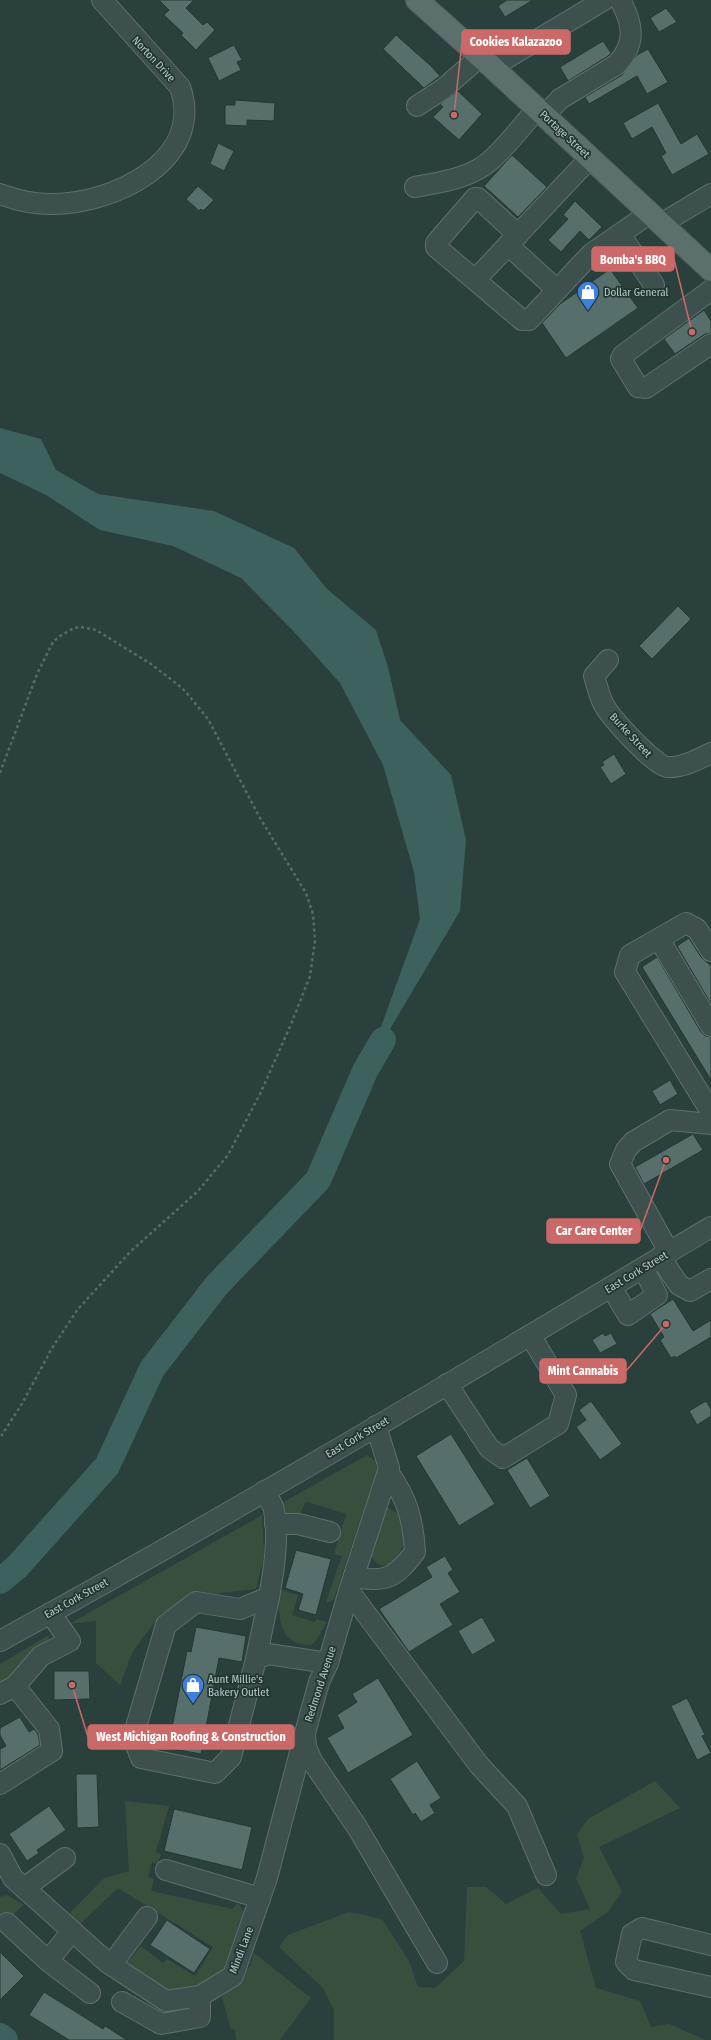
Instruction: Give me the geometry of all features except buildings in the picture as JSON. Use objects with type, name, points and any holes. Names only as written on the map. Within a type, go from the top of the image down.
[{"type":"main road","name":"Portage Street","points":[[417,0],[541,112],[711,270]]},
{"type":"street","name":"Norton Drive","points":[[0,194],[14,199],[51,204],[75,202],[114,192],[139,179],[157,165],[173,150],[182,134],[186,117],[185,102],[180,87],[102,0]]},
{"type":"street","points":[[417,106],[486,62],[604,0]]},
{"type":"street","points":[[415,187],[455,179],[473,172],[489,161],[541,112],[616,65],[622,58],[629,45],[631,27],[628,14],[620,0]]},
{"type":"street","points":[[475,280],[590,158]]},
{"type":"street","points":[[557,290],[478,198],[475,198],[436,243],[436,247],[522,320],[529,320],[591,254],[620,234],[711,194]]},
{"type":"street","points":[[620,234],[654,284]]},
{"type":"street","points":[[711,290],[623,355],[621,359],[638,387],[646,388],[711,344]]},
{"type":"street","name":"Burke Street","points":[[608,660],[594,676],[604,705],[619,724],[654,760],[666,767],[678,766],[711,753]]},
{"type":"street","points":[[709,1102],[625,972],[630,955],[686,923],[697,929],[711,951]]},
{"type":"street","points":[[659,939],[711,1026]]},
{"type":"street","points":[[711,1124],[670,1120],[633,1142],[626,1150],[620,1164],[665,1255],[673,1277],[679,1285],[690,1291],[711,1279]]},
{"type":"street","name":"East Cork Street","points":[[0,1641],[376,1426],[711,1227]]},
{"type":"street","points":[[611,1286],[628,1314],[657,1295],[643,1268]]},
{"type":"street","points":[[654,1289],[673,1277]]},
{"type":"street","points":[[447,1384],[489,1448],[503,1458],[558,1424],[566,1394],[530,1335]]},
{"type":"street","name":"Redmond Avenue","points":[[376,1426],[389,1468],[351,1584],[328,1664],[319,1682],[304,1733],[306,1747],[312,1761],[357,1827],[437,1963]]},
{"type":"street","points":[[388,1472],[401,1490],[410,1515],[415,1552],[405,1565],[387,1579],[351,1584],[479,1766],[517,1806],[546,1875]]},
{"type":"street","points":[[264,1491],[274,1509],[276,1557],[269,1597],[256,1660],[231,1757],[215,1773],[141,1758],[133,1737],[166,1625],[196,1602],[240,1609],[269,1597]]},
{"type":"street","points":[[274,1524],[298,1524],[330,1532]]},
{"type":"street","points":[[0,1784],[52,1751],[49,1729],[8,1690],[41,1656],[70,1641],[50,1613]]},
{"type":"street","points":[[256,1660],[268,1654],[328,1664]]},
{"type":"street","name":"Mindi Lane","points":[[0,1854],[13,1884],[72,1931],[111,1966],[166,2001],[200,1996],[233,1976],[260,1898],[299,1760],[304,1733]]},
{"type":"street","points":[[13,1884],[65,1858]]},
{"type":"street","points":[[166,1870],[260,1898]]},
{"type":"street","points":[[111,1966],[147,1917]]},
{"type":"street","points":[[7,1923],[48,1960],[90,1993]]},
{"type":"street","points":[[711,1945],[642,1928],[632,1934],[626,1962],[634,1970],[711,1987]]},
{"type":"street","points":[[48,1960],[72,1931]]},
{"type":"street","points":[[152,1992],[130,2007],[162,2024],[200,2017],[200,1996]]},
{"type":"path","points":[[0,773],[37,674],[52,642],[74,628],[81,627],[96,630],[151,664],[177,684],[185,691],[208,719],[260,818],[306,893],[313,914],[315,941],[310,976],[292,1022],[260,1094],[228,1155],[198,1191],[130,1252],[78,1309],[52,1348],[23,1402],[0,1438]]},
{"type":"green space","points":[[367,1455],[375,1461],[377,1469],[334,1599],[326,1602],[342,1556],[334,1554],[346,1514],[308,1502],[305,1502],[300,1514],[286,1513],[280,1504]]},
{"type":"green space","points":[[385,1505],[401,1516],[404,1532],[404,1544],[403,1548],[393,1561],[385,1566],[382,1566],[375,1561],[369,1552]]},
{"type":"green space","points":[[262,1515],[264,1556],[256,1589],[194,1596],[161,1614],[133,1651],[120,1685],[96,1663],[96,1621],[69,1624]]},
{"type":"green space","points":[[278,1589],[298,1595],[292,1615],[315,1622],[316,1619],[327,1622],[315,1642],[311,1645],[291,1640],[284,1631],[280,1619]]},
{"type":"green space","points":[[49,1635],[48,1645],[0,1684],[0,1664]]},
{"type":"green space","points":[[655,1781],[680,1808],[599,1847],[622,1891],[608,1912],[580,1931],[596,1988],[640,2001],[651,2027],[669,2024],[706,2040],[334,2040],[334,2010],[323,1988],[279,1947],[288,1935],[349,1912],[382,1919],[409,1961],[418,1987],[435,1988],[464,1961],[467,1887],[486,1887],[506,1904],[538,1888],[561,1914],[590,1909],[576,1878],[584,1858],[577,1834],[588,1819]]},
{"type":"green space","points":[[125,1801],[169,1806],[156,1852],[161,1854],[158,1864],[152,1862],[148,1877],[154,1879],[151,1891],[232,1909],[238,1903],[246,1915],[225,1968],[197,1989],[167,1991],[125,1965],[141,1946],[163,1963],[167,1959],[195,1976],[213,1947],[118,1888],[77,1927],[66,1917],[104,1878],[129,1871]]},
{"type":"green space","points":[[7,1895],[24,1905],[0,1926],[0,1897]]},
{"type":"green space","points":[[254,1953],[311,1998],[280,2040],[236,2040],[235,2029],[231,2030],[222,1997],[250,1966]]},
{"type":"water","points":[[0,428],[41,439],[56,470],[98,494],[214,511],[294,548],[327,589],[376,630],[388,667],[400,720],[451,775],[466,840],[460,911],[365,1071],[420,919],[414,872],[383,765],[340,683],[297,635],[241,578],[173,546],[100,530],[46,495],[0,473]]},
{"type":"waterway","points":[[0,1581],[17,1567],[107,1466],[152,1369],[217,1285],[318,1180],[365,1071],[383,1040]]},
{"type":"waterway","points":[[0,2036],[5,2040]]},
{"type":"place","name":"Cookies Kalazazoo","points":[[454,115]]},
{"type":"place","name":"Dollar General","points":[[588,312]]},
{"type":"place","name":"Bomba's BBQ","points":[[692,332]]},
{"type":"place","name":"Car Care Center","points":[[666,1160]]},
{"type":"place","name":"Mint Cannabis","points":[[666,1324]]},
{"type":"place","name":"West Michigan Roofing & Construction","points":[[72,1685]]},
{"type":"place","name":"Aunt Millie's Bakery Outlet","points":[[193,1704]]}]
